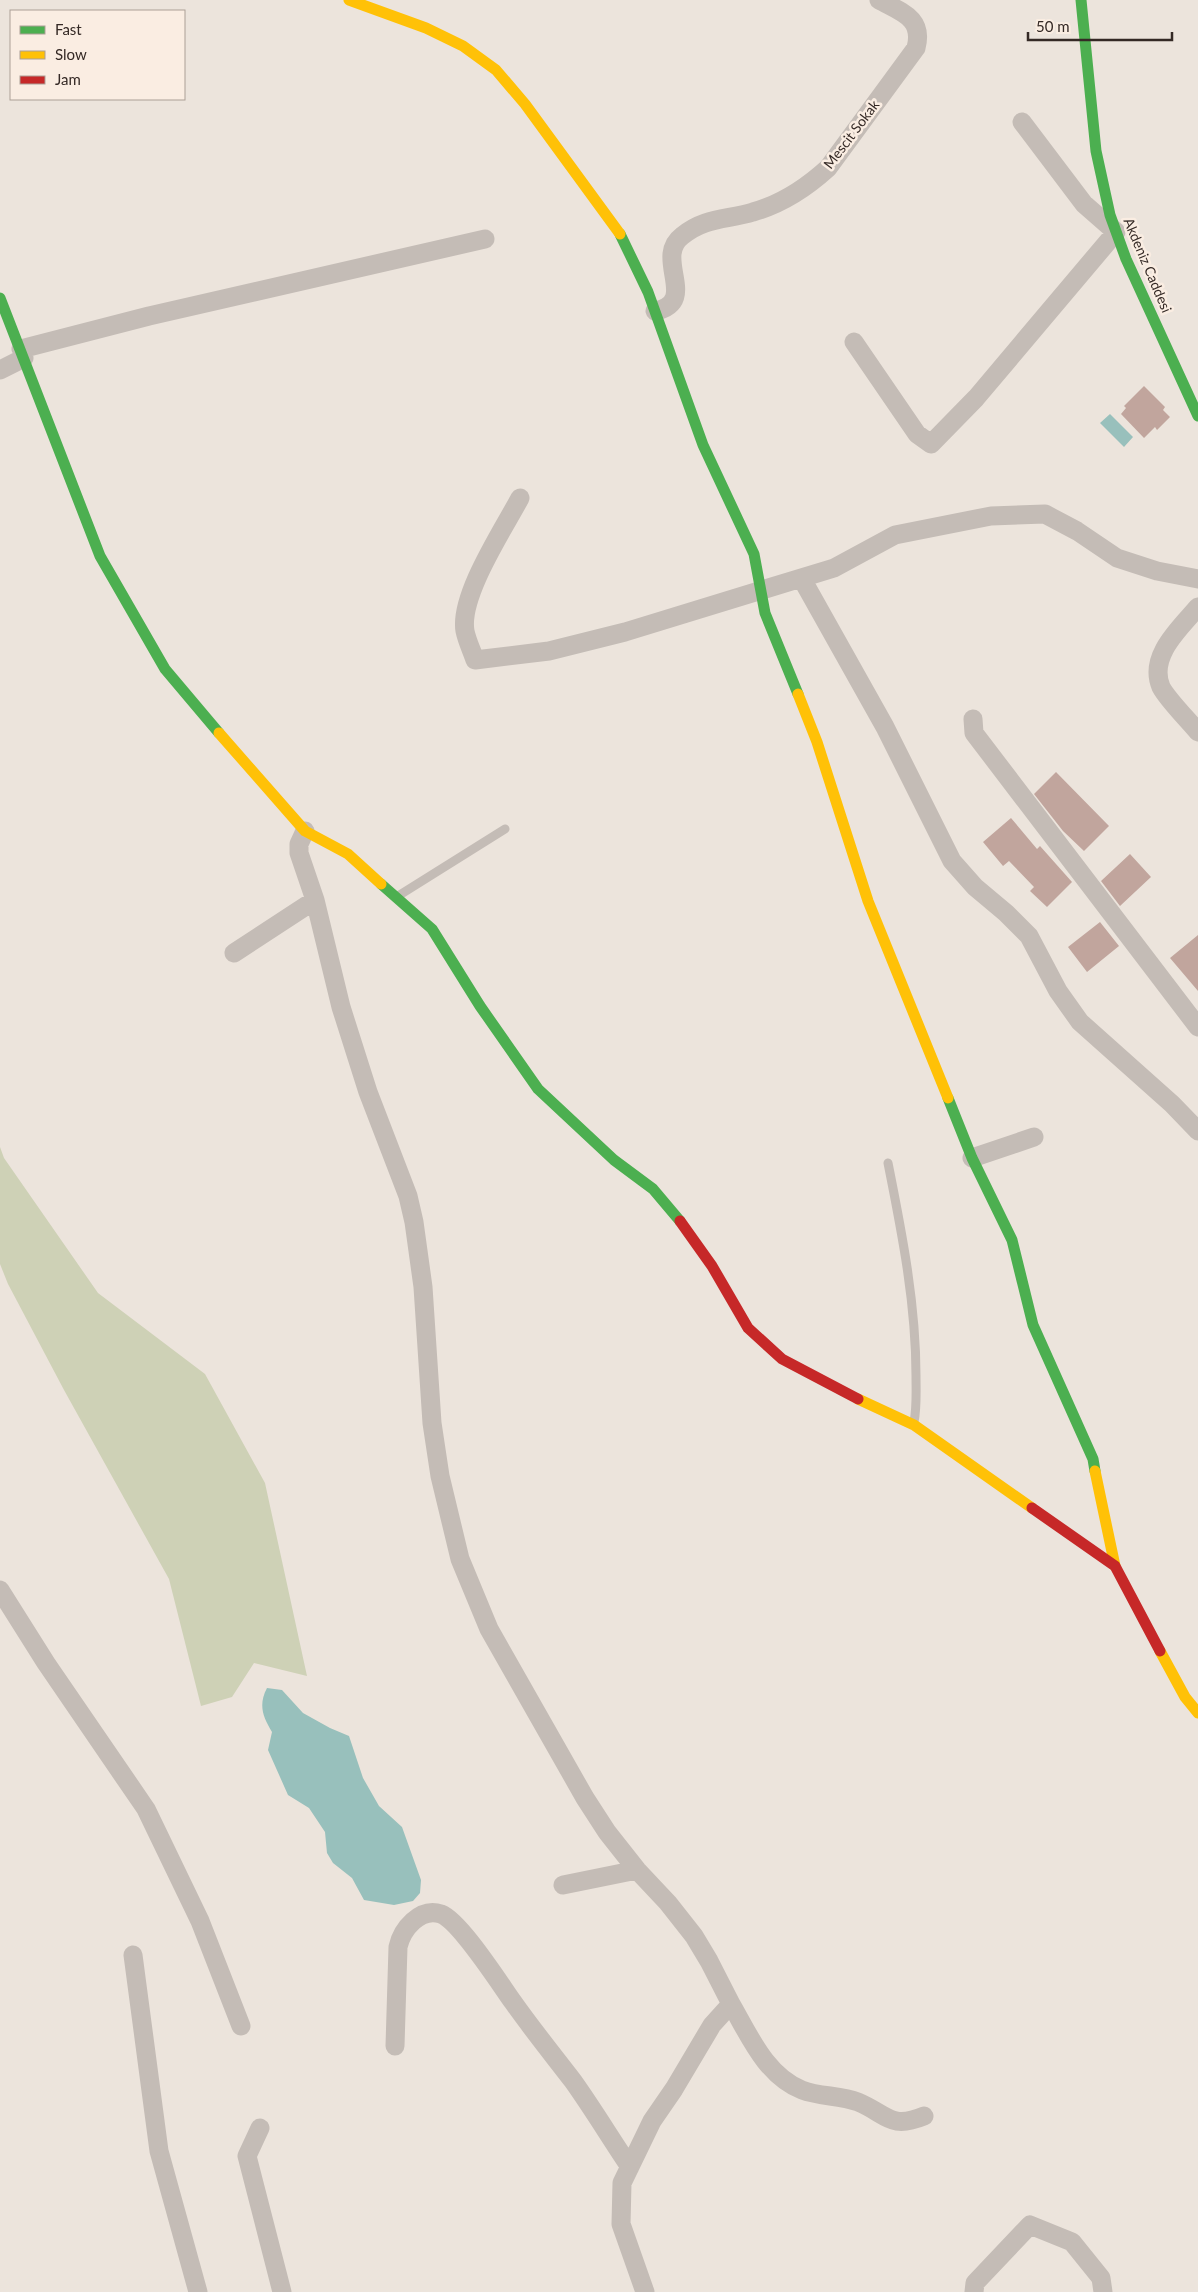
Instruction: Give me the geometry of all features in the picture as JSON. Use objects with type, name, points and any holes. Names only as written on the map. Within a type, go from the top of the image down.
[{"type":"street","points":[[349,0],[395,15],[433,32],[474,54],[502,76],[525,104],[617,229],[640,273],[703,445],[754,554],[765,613],[817,742],[868,901],[972,1158],[1012,1240],[1032,1325],[1093,1459],[1115,1566],[1185,1697],[1198,1713]]},
{"type":"street","name":"Mescit Sokak","points":[[655,311],[668,306],[676,295],[677,288],[670,257],[676,241],[699,224],[710,220],[752,213],[774,205],[813,182],[828,168],[916,48],[918,32],[909,16],[879,0]]},
{"type":"street","name":"Akdeniz Caddesi","points":[[1081,0],[1096,151],[1110,215],[1126,259],[1198,416]]},
{"type":"street","points":[[854,342],[918,434],[931,444],[976,398],[1116,232],[1084,204],[1022,122]]},
{"type":"street","points":[[0,370],[23,353],[149,316],[485,239]]},
{"type":"street","points":[[0,298],[23,353],[100,556],[160,661],[206,720],[305,831],[348,854],[432,929],[480,1006],[538,1089],[614,1160],[653,1189],[684,1226],[712,1266],[748,1328],[782,1359],[835,1388],[914,1425],[1115,1566]]},
{"type":"street","points":[[520,498],[480,572],[467,602],[465,630],[475,660],[549,651],[625,632],[761,592],[834,568],[895,535],[991,516],[1045,514],[1077,531],[1117,558],[1157,571],[1198,579]]},
{"type":"street","points":[[802,579],[885,727],[952,861],[975,887],[1006,913],[1029,936],[1058,990],[1080,1022],[1172,1104],[1198,1131]]},
{"type":"street","points":[[1198,607],[1169,641],[1158,665],[1161,687],[1198,732]]},
{"type":"street","points":[[973,719],[974,732],[1194,1014]]},
{"type":"street","points":[[305,831],[301,838],[299,853],[315,900],[352,1045],[408,1196],[414,1222],[423,1287],[432,1423],[440,1476],[460,1559],[489,1629],[552,1742],[603,1826],[637,1870],[668,1903],[694,1936],[731,2004],[770,2068],[787,2082],[802,2090],[853,2101],[898,2123],[924,2116]]},
{"type":"street","points":[[234,953],[315,900]]},
{"type":"street","points":[[972,1158],[1034,1137]]},
{"type":"street","points":[[0,1590],[46,1663],[146,1809],[200,1921],[241,2026]]},
{"type":"street","points":[[563,1885],[637,1870]]},
{"type":"street","points":[[395,2046],[398,1947],[400,1937],[413,1920],[423,1915],[442,1914],[450,1920],[486,1963],[513,2003],[573,2082],[630,2167]]},
{"type":"street","points":[[133,1955],[159,2151],[198,2292]]},
{"type":"street","points":[[645,2292],[621,2224],[622,2183],[652,2121],[712,2025],[731,2004]]},
{"type":"street","points":[[260,2128],[247,2156],[282,2292]]},
{"type":"street","points":[[974,2292],[975,2283],[1030,2225],[1072,2242],[1101,2278],[1103,2292]]},
{"type":"lane","points":[[396,897],[506,829]]},
{"type":"lane","points":[[888,1163],[904,1241],[912,1300],[916,1362],[916,1413],[914,1425]]},
{"type":"green space","points":[[0,1147],[4,1158],[98,1293],[205,1374],[265,1483],[307,1676],[254,1663],[232,1697],[201,1706],[169,1579],[64,1390],[8,1284],[0,1264]]},
{"type":"water","points":[[1110,414],[1133,437],[1124,447],[1100,423]]},
{"type":"water","points":[[267,1688],[282,1690],[303,1713],[349,1736],[363,1778],[379,1806],[402,1827],[421,1880],[420,1893],[413,1901],[394,1905],[364,1900],[352,1878],[333,1863],[327,1853],[325,1832],[309,1808],[288,1795],[268,1750],[272,1732],[264,1716],[262,1705]]},
{"type":"building","points":[[1144,386],[1165,407],[1163,410],[1170,417],[1157,430],[1155,427],[1144,438],[1121,414],[1126,408],[1124,406]]},
{"type":"building","points":[[1056,772],[1109,826],[1084,851],[1063,831],[1034,794]]},
{"type":"building","points":[[1011,818],[1037,849],[1040,846],[1072,882],[1047,907],[1030,891],[1034,887],[1009,861],[1003,866],[983,842]]},
{"type":"building","points":[[1130,854],[1151,877],[1120,906],[1101,881]]},
{"type":"building","points":[[1100,922],[1119,946],[1087,972],[1068,947]]},
{"type":"building","points":[[1198,935],[1198,991],[1170,958]]},
{"type":"traffic: fast","points":[[1081,0],[1096,151],[1110,215],[1126,259],[1198,416]]},
{"type":"traffic: fast","points":[[620,234],[648,292],[703,445],[754,554],[765,613],[798,694]]},
{"type":"traffic: fast","points":[[0,298],[100,556],[165,669],[219,733]]},
{"type":"traffic: fast","points":[[381,884],[432,929],[480,1006],[538,1089],[614,1160],[653,1189],[680,1221]]},
{"type":"traffic: fast","points":[[948,1098],[972,1158],[1012,1240],[1033,1325],[1093,1459],[1095,1471]]},
{"type":"traffic: slow","points":[[349,0],[426,28],[463,46],[496,70],[525,104],[620,234]]},
{"type":"traffic: slow","points":[[798,694],[817,742],[868,901],[948,1098]]},
{"type":"traffic: slow","points":[[219,733],[305,831],[348,854],[381,884]]},
{"type":"traffic: slow","points":[[858,1399],[914,1425],[1032,1508]]},
{"type":"traffic: slow","points":[[1095,1471],[1115,1566]]},
{"type":"traffic: slow","points":[[1160,1651],[1185,1697],[1198,1713]]},
{"type":"traffic: jam","points":[[680,1221],[712,1266],[748,1328],[782,1359],[858,1399]]},
{"type":"traffic: jam","points":[[1032,1508],[1115,1566],[1160,1651]]}]
